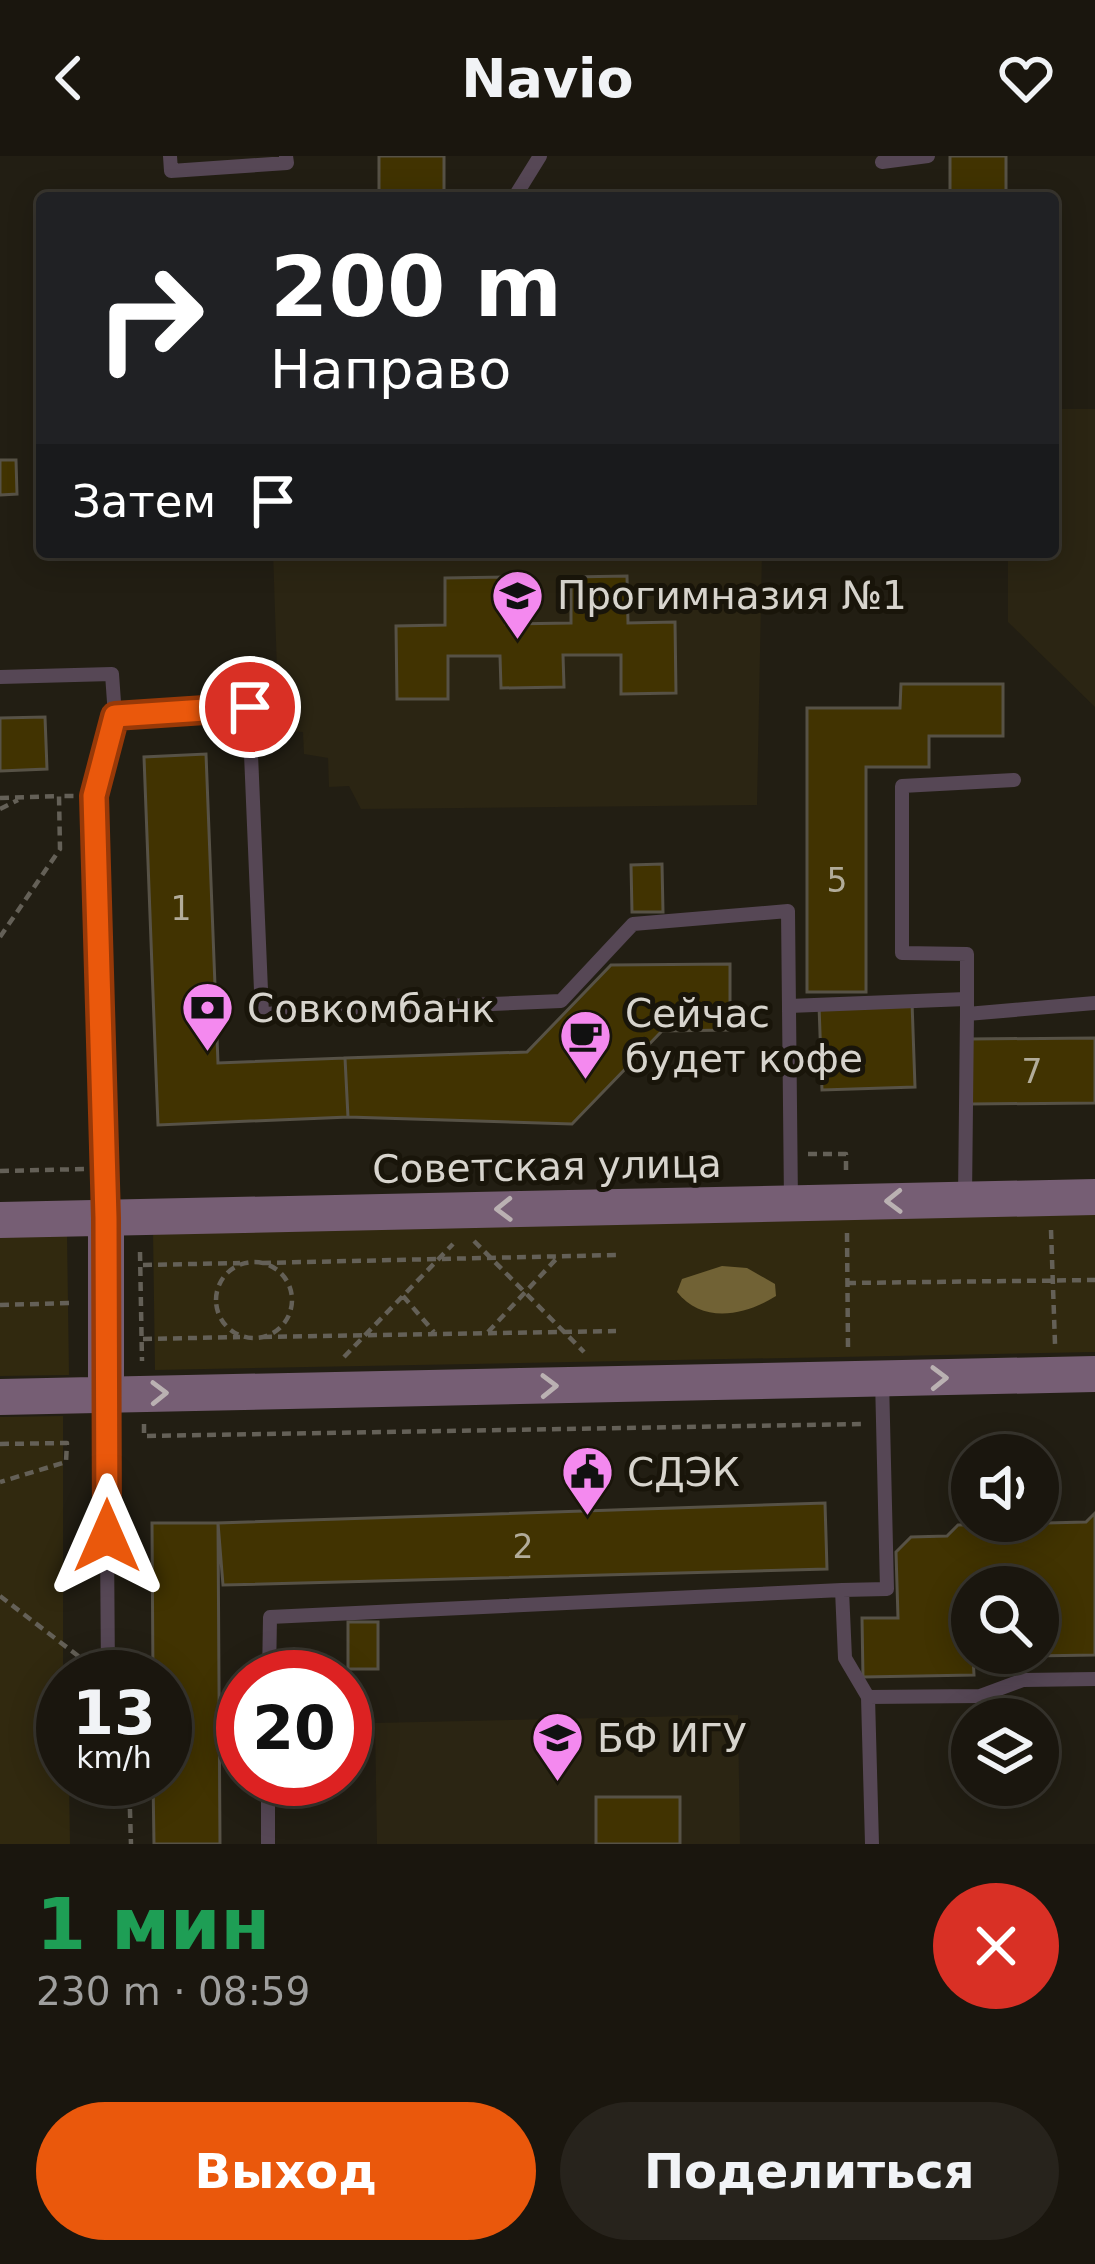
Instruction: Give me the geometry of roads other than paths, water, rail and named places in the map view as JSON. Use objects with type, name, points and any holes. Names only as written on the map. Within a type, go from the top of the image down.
[{"type":"street","name":"Советская улица","points":[[0,1220],[1095,1197]]},
{"type":"street","points":[[106,1218],[106,1394]]},
{"type":"street","points":[[0,1396],[1095,1374]]},
{"type":"lane","points":[[170,156],[171,171],[287,164],[286,156]]},
{"type":"lane","points":[[518,192],[540,156]]},
{"type":"lane","points":[[882,162],[928,156]]},
{"type":"lane","points":[[0,677],[112,674],[115,716],[94,796],[106,1218]]},
{"type":"lane","points":[[115,716],[250,707],[262,1014],[561,1000],[633,924],[788,911],[791,1203]]},
{"type":"lane","points":[[965,1199],[967,954],[902,953],[902,786],[1014,780]]},
{"type":"lane","points":[[789,1006],[1095,1003]]},
{"type":"lane","points":[[269,1650],[270,1617],[887,1589],[882,1379]]},
{"type":"lane","points":[[106,1394],[108,1650]]},
{"type":"lane","points":[[842,1590],[845,1658],[868,1697],[872,1844]]},
{"type":"lane","points":[[868,1697],[980,1696],[1023,1680],[1095,1679]]},
{"type":"lane","points":[[268,1806],[268,1844]]},
{"type":"place","name":"Прогимназия №1","points":[[518,641]]},
{"type":"place","name":"Совкомбанк","points":[[208,1054]]},
{"type":"place","name":"Сейчас будет кофе","points":[[586,1081]]},
{"type":"place","name":"СДЭК","points":[[588,1518]]},
{"type":"place","name":"БФ ИГУ","points":[[558,1784]]}]
